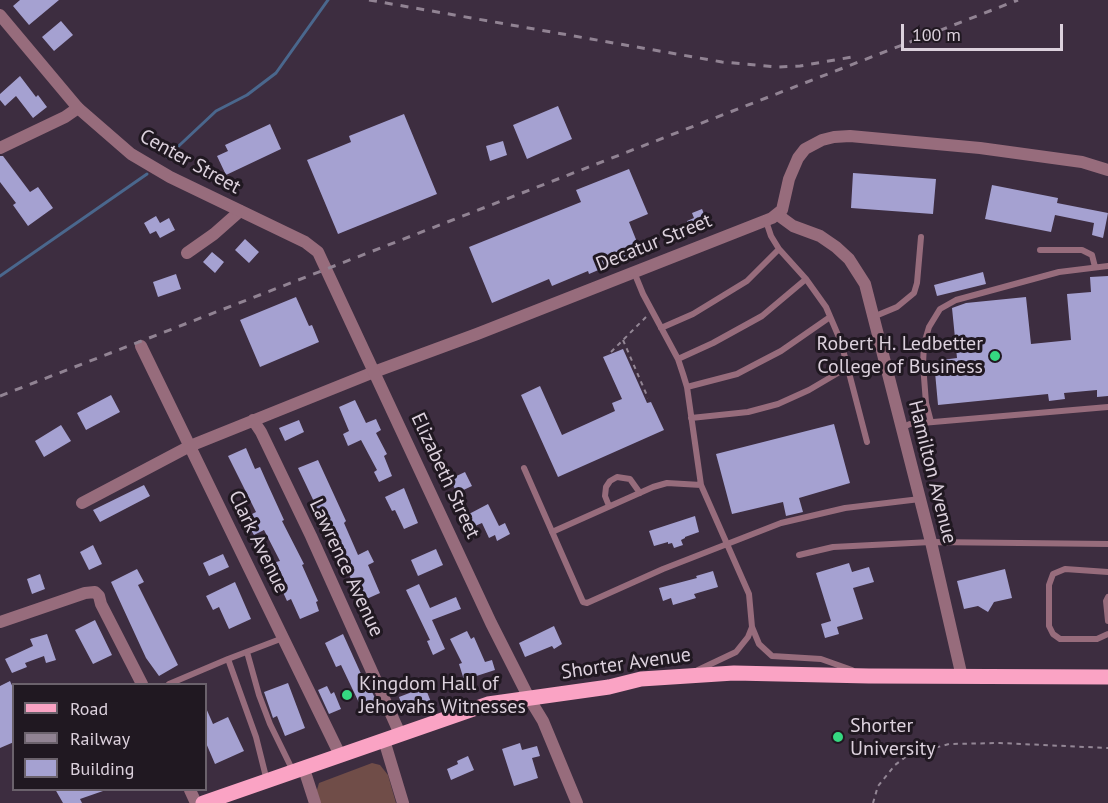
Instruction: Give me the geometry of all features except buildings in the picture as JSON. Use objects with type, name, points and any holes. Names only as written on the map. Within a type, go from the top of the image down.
[{"type":"main road","name":"Shorter Avenue","points":[[203,803],[488,704],[609,687],[641,679],[734,673],[1108,677]]},
{"type":"street","name":"Center Street","points":[[0,15],[78,108],[140,160],[314,248],[326,269]]},
{"type":"street","points":[[0,148],[65,117],[78,108]]},
{"type":"street","points":[[778,215],[782,210],[789,179],[798,158],[813,144],[834,136],[980,147],[1082,162],[1108,170]]},
{"type":"street","points":[[187,253],[214,234],[240,211]]},
{"type":"street","name":"Decatur Street","points":[[82,503],[190,446],[778,215]]},
{"type":"street","name":"Hamilton Avenue","points":[[778,215],[793,226],[820,236],[836,247],[849,259],[865,284],[931,542],[962,677]]},
{"type":"street","name":"Elizabeth Street","points":[[326,269],[491,623],[543,721],[577,803]]},
{"type":"street","name":"Clark Avenue","points":[[141,346],[340,755]]},
{"type":"street","name":"Lawrence Avenue","points":[[253,420],[261,432],[310,536],[400,734]]},
{"type":"street","points":[[0,622],[85,593],[95,592],[141,683]]},
{"type":"street","points":[[384,740],[403,803]]},
{"type":"street","points":[[299,770],[315,803]]},
{"type":"lane","points":[[766,221],[771,237],[779,249],[806,279],[830,316],[841,342],[867,442]]},
{"type":"lane","points":[[873,316],[897,307],[914,293],[921,237]]},
{"type":"lane","points":[[661,328],[693,314],[747,281],[779,249]]},
{"type":"lane","points":[[1040,250],[1082,250],[1092,255],[1095,267]]},
{"type":"lane","points":[[931,422],[926,403],[924,344],[929,327],[940,309],[956,300],[1059,272],[1108,266]]},
{"type":"lane","points":[[634,272],[678,358],[687,387],[701,485],[749,594],[752,627],[759,644],[772,656],[821,659],[869,676]]},
{"type":"lane","points":[[678,358],[713,343],[762,316],[806,279]]},
{"type":"lane","points":[[687,387],[737,374],[782,351],[830,316]]},
{"type":"lane","points":[[691,418],[748,412],[778,404],[809,390],[848,367]]},
{"type":"lane","points":[[901,428],[910,424],[1108,407]]},
{"type":"lane","points":[[524,468],[583,602],[587,603],[726,543],[781,523],[813,514],[920,499]]},
{"type":"lane","points":[[609,506],[605,496],[606,488],[617,477],[630,479],[640,493]]},
{"type":"lane","points":[[552,532],[667,483],[701,485]]},
{"type":"lane","points":[[799,555],[833,547],[931,542],[1108,544]]},
{"type":"lane","points":[[1108,572],[1065,569],[1053,574],[1049,585],[1049,595],[1050,626],[1053,634],[1060,639],[1097,639],[1108,634]]},
{"type":"lane","points":[[1108,597],[1106,601],[1108,621]]},
{"type":"lane","points":[[687,675],[735,652],[748,637],[752,627]]},
{"type":"lane","points":[[171,683],[283,638]]},
{"type":"lane","points":[[247,652],[270,724],[299,770]]},
{"type":"lane","points":[[228,659],[256,737],[268,781]]},
{"type":"path","points":[[611,352],[652,310]]},
{"type":"path","points":[[623,340],[648,398]]},
{"type":"path","points":[[873,803],[878,786],[895,765],[908,755],[927,749],[949,744],[970,743],[1108,748]]},
{"type":"shaded area","points":[[372,763],[380,765],[388,775],[396,803],[319,803],[316,793],[319,783]]},
{"type":"waterway","points":[[167,157],[216,111],[247,95],[276,73],[328,0]]},
{"type":"waterway","points":[[0,276],[147,174]]},
{"type":"railway","points":[[369,0],[722,62],[778,67],[800,66],[858,56]]},
{"type":"railway","points":[[0,396],[1018,0]]},
{"type":"place","name":"Robert H. Ledbetter College of Business","points":[[995,356]]},
{"type":"place","name":"Kingdom Hall of Jehovahs Witnesses","points":[[347,695]]},
{"type":"place","name":"Shorter University","points":[[838,737]]}]
